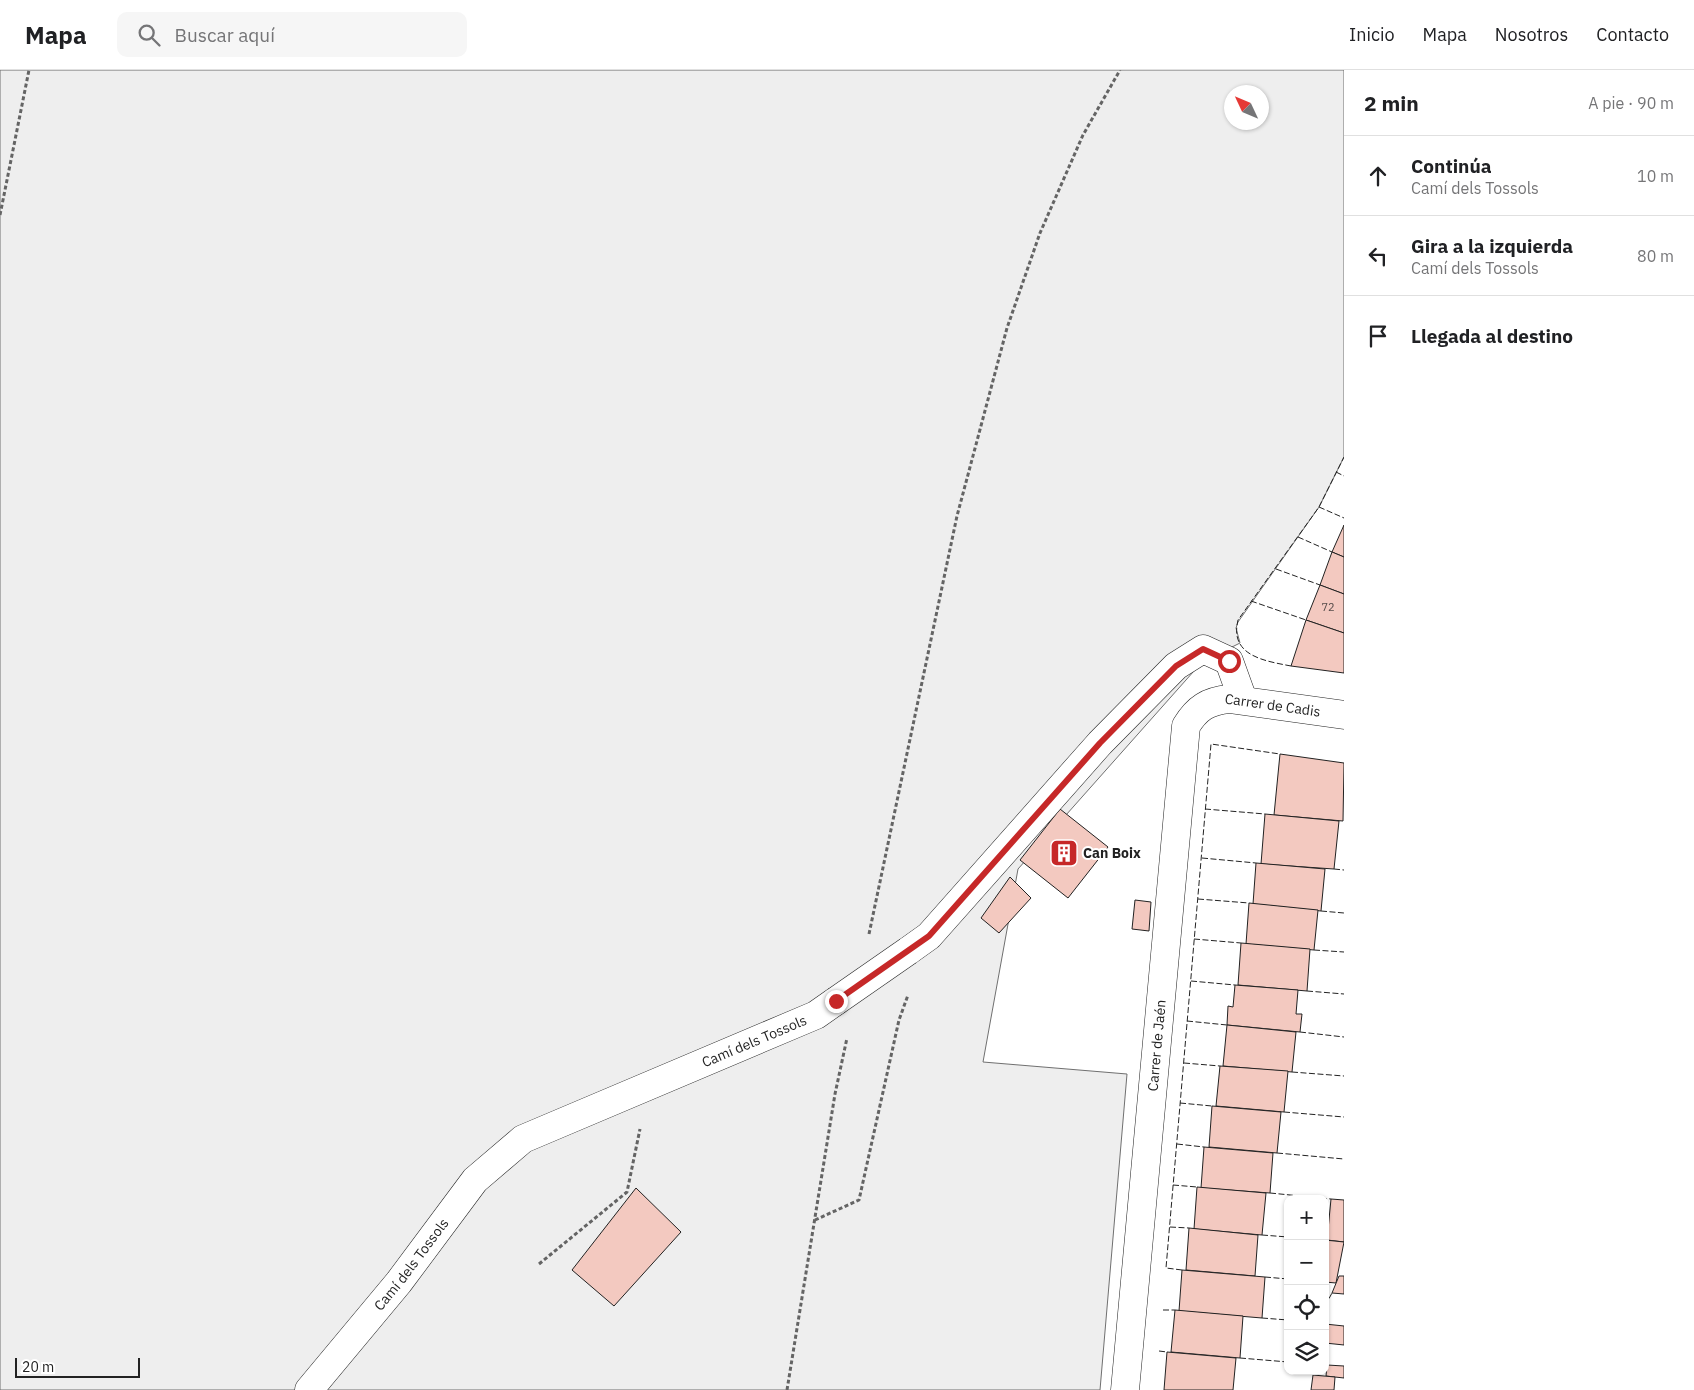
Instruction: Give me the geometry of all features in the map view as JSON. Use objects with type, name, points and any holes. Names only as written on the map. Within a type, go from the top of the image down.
[{"type":"street","name":"Camí dels Tossols","points":[[309,1390],[399,1282],[475,1180],[523,1139],[816,1016],[929,936],[1100,743],[1176,666],[1203,649],[1229,661],[1242,700]]},
{"type":"street","name":"Carrer de Cadis","points":[[1203,706],[1214,700],[1229,699],[1344,715]]},
{"type":"street","name":"Carrer de Jaén","points":[[1125,1390],[1186,726],[1194,713],[1203,706]]},
{"type":"path","points":[[0,215],[29,70]]},
{"type":"path","points":[[868,939],[957,516],[1006,328],[1040,233],[1083,135],[1120,70]]},
{"type":"path","points":[[815,1220],[859,1200],[899,1020],[909,992]]},
{"type":"path","points":[[788,1390],[835,1094],[847,1036]]},
{"type":"path","points":[[539,1264],[627,1192],[648,1086]]},
{"type":"shaded area","points":[[0,70],[1344,70],[1344,457],[1319,507],[1238,622],[1236,628],[1240,643],[1202,662],[1018,869],[983,1062],[1127,1074],[1100,1390],[0,1390]]},
{"type":"building","points":[[1344,525],[1344,557],[1332,552]]},
{"type":"building","points":[[1332,552],[1344,557],[1344,594],[1320,585]]},
{"type":"building","points":[[1320,585],[1344,594],[1344,633],[1306,620]]},
{"type":"building","points":[[1306,620],[1344,633],[1344,673],[1291,666]]},
{"type":"building","points":[[1280,754],[1344,763],[1343,821],[1274,815]]},
{"type":"building","name":"Can Boix","points":[[1060,809],[1108,847],[1068,898],[1020,860]]},
{"type":"building","points":[[1265,814],[1339,821],[1334,869],[1261,864]]},
{"type":"building","points":[[1256,863],[1325,869],[1321,911],[1253,904]]},
{"type":"building","points":[[1010,877],[1031,898],[999,933],[981,918]]},
{"type":"building","points":[[1135,900],[1151,902],[1149,931],[1132,929]]},
{"type":"building","points":[[1249,903],[1318,910],[1314,950],[1246,944]]},
{"type":"building","points":[[1241,943],[1310,949],[1307,991],[1238,985]]},
{"type":"building","points":[[1235,985],[1298,990],[1296,1014],[1302,1014],[1300,1032],[1227,1025],[1228,1006],[1233,1007]]},
{"type":"building","points":[[1227,1025],[1296,1032],[1292,1072],[1223,1066]]},
{"type":"building","points":[[1220,1066],[1288,1071],[1284,1112],[1216,1106]]},
{"type":"building","points":[[1212,1106],[1281,1112],[1277,1153],[1209,1147]]},
{"type":"building","points":[[1204,1147],[1273,1153],[1270,1193],[1201,1188]]},
{"type":"building","points":[[1197,1187],[1266,1193],[1262,1235],[1194,1229]]},
{"type":"building","points":[[636,1188],[681,1232],[614,1306],[572,1270]]},
{"type":"building","points":[[1331,1199],[1344,1200],[1344,1242],[1329,1240]]},
{"type":"building","points":[[1189,1228],[1258,1235],[1255,1276],[1186,1270]]},
{"type":"building","points":[[1329,1240],[1344,1242],[1336,1283],[1329,1282]]},
{"type":"building","points":[[1182,1270],[1265,1277],[1262,1318],[1179,1311]]},
{"type":"building","points":[[1339,1276],[1344,1276],[1344,1294],[1332,1293]]},
{"type":"building","points":[[1175,1310],[1243,1316],[1240,1358],[1171,1352]]},
{"type":"building","points":[[1329,1324],[1344,1326],[1344,1345],[1329,1343]]},
{"type":"building","points":[[1167,1352],[1236,1358],[1233,1390],[1164,1390]]},
{"type":"building","points":[[1329,1365],[1344,1366],[1344,1378],[1326,1376],[1329,1375]]},
{"type":"building","points":[[1313,1375],[1335,1377],[1334,1390],[1311,1390]]},
{"type":"fence","points":[[1291,666],[1260,659],[1244,649],[1239,642],[1237,632],[1238,620],[1319,507],[1344,457]]},
{"type":"fence","points":[[1336,472],[1344,476]]},
{"type":"fence","points":[[1319,507],[1344,518]]},
{"type":"fence","points":[[1298,537],[1332,552]]},
{"type":"fence","points":[[1276,569],[1320,585]]},
{"type":"fence","points":[[1251,601],[1306,620]]},
{"type":"fence","points":[[1182,1270],[1166,1268],[1211,744],[1280,754]]},
{"type":"fence","points":[[1205,809],[1265,814]]},
{"type":"fence","points":[[1202,858],[1256,863]]},
{"type":"fence","points":[[1334,869],[1344,870]]},
{"type":"fence","points":[[1198,899],[1249,903]]},
{"type":"fence","points":[[1321,911],[1344,913]]},
{"type":"fence","points":[[1194,939],[1241,943]]},
{"type":"fence","points":[[1314,950],[1344,952]]},
{"type":"fence","points":[[1191,981],[1235,985]]},
{"type":"fence","points":[[1307,991],[1344,994]]},
{"type":"fence","points":[[1187,1021],[1227,1025]]},
{"type":"fence","points":[[1300,1032],[1344,1037]]},
{"type":"fence","points":[[1184,1063],[1220,1066]]},
{"type":"fence","points":[[1292,1072],[1344,1076]]},
{"type":"fence","points":[[1180,1103],[1212,1106]]},
{"type":"fence","points":[[1284,1112],[1344,1117]]},
{"type":"fence","points":[[1177,1144],[1204,1147]]},
{"type":"fence","points":[[1277,1153],[1344,1159]]},
{"type":"fence","points":[[1173,1185],[1197,1187]]},
{"type":"fence","points":[[1270,1193],[1331,1199]]},
{"type":"fence","points":[[1170,1227],[1189,1228]]},
{"type":"fence","points":[[1262,1235],[1284,1237]]},
{"type":"fence","points":[[1265,1277],[1284,1279]]},
{"type":"fence","points":[[1329,1299],[1332,1293]]},
{"type":"fence","points":[[1163,1310],[1175,1310]]},
{"type":"fence","points":[[1262,1318],[1284,1320]]},
{"type":"fence","points":[[1159,1351],[1167,1352]]},
{"type":"fence","points":[[1240,1358],[1284,1362]]},
{"type":"place","name":"Can Boix","points":[[1064,853]]},
{"type":"route","points":[[836,1001],[929,936],[1100,743],[1176,666],[1203,649],[1229,661]]}]
